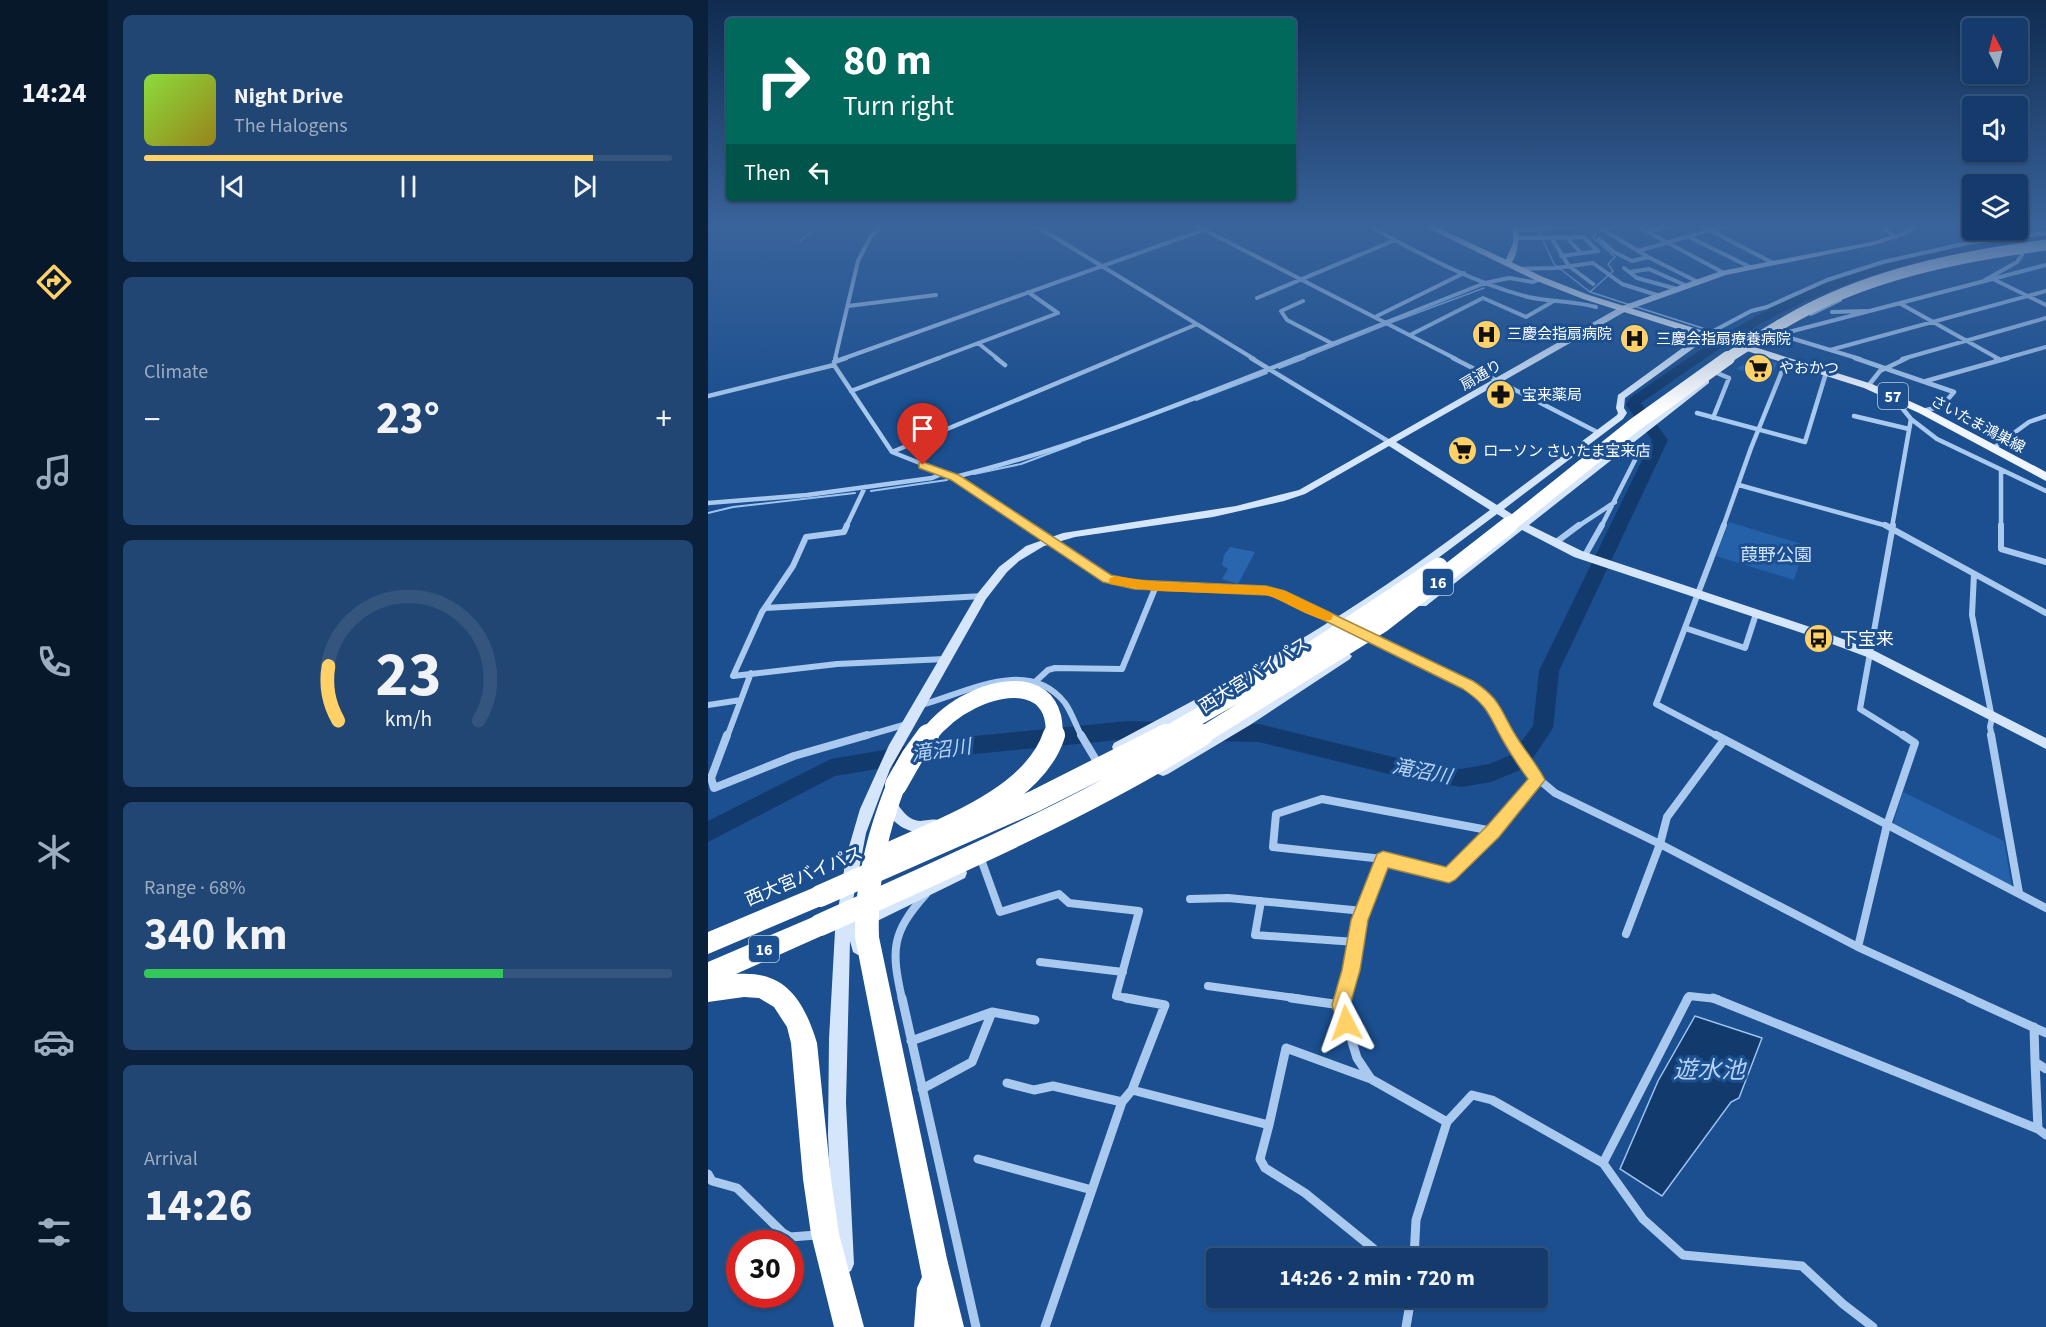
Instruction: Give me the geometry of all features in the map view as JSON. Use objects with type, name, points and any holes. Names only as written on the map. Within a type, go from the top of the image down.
[{"type":"highway","name":"西大宮バイパス","points":[[710,942],[819,891],[978,827],[1162,738],[1250,688],[1373,611],[1438,567],[1690,371],[1776,318],[1823,295],[1848,286]]},
{"type":"highway","name":"西大宮バイパス","points":[[708,974],[988,849],[1167,757],[1372,630],[1475,553],[1663,403],[1735,352],[1780,324],[1823,302],[1866,286]]},
{"type":"highway","points":[[819,891],[970,813],[1014,787],[1030,774],[1050,750],[1057,730],[1055,715],[1048,704],[1040,697],[1023,690],[984,694],[967,702],[936,726],[888,789],[877,838],[870,870],[866,919],[867,937],[932,1259],[949,1327]]},
{"type":"highway","points":[[708,990],[742,984],[759,985],[784,998],[794,1010],[800,1023],[804,1043],[814,1159],[825,1234],[850,1327]]},
{"type":"highway","points":[[929,1327],[932,1311],[932,1259]]},
{"type":"main road","name":"さいたま鴻巣線","points":[[1558,286],[1622,310],[1868,386],[1923,411],[2046,477]]},
{"type":"street","points":[[854,286],[834,363],[892,452],[955,477],[1108,579],[1156,586],[1266,590],[1281,594],[1468,685],[1485,696],[1530,772],[1555,793],[1660,844],[1858,947],[2046,1033]]},
{"type":"street","points":[[708,396],[834,363],[1045,286]]},
{"type":"street","points":[[1131,286],[1391,443],[1522,526],[1555,543],[1588,558],[1872,654],[2046,744]]},
{"type":"street","points":[[1257,298],[1286,286]]},
{"type":"street","points":[[1312,286],[1599,433]]},
{"type":"street","points":[[1375,317],[1438,286]]},
{"type":"street","points":[[955,477],[1035,456],[1269,369],[1478,286]]},
{"type":"street","points":[[1495,286],[1553,302],[1580,302],[1596,307]]},
{"type":"street","points":[[1628,286],[1660,296]]},
{"type":"street","points":[[1663,286],[1677,290]]},
{"type":"street","name":"扇通り","points":[[856,843],[888,789],[897,743],[917,705],[998,574],[1031,548],[1049,540],[1090,531],[1234,510],[1282,500],[1312,487],[1391,443],[1622,310],[1687,286]]},
{"type":"street","points":[[888,789],[896,816],[905,823],[925,829],[1011,800],[1092,755],[1232,687],[1394,585],[1497,510],[1620,417],[1623,413],[1620,408],[1621,397],[1709,336],[1751,311],[1767,307],[1814,286]]},
{"type":"street","points":[[866,919],[1119,793],[1246,721],[1374,638],[1522,526],[1717,372],[1781,327],[1860,291],[1878,286]]},
{"type":"street","points":[[1923,411],[1942,406],[1954,392],[1886,367],[1782,335],[1970,286]]},
{"type":"street","points":[[2007,286],[2046,305]]},
{"type":"street","points":[[1830,350],[2046,291]]},
{"type":"street","points":[[851,391],[1058,313],[1028,292]]},
{"type":"street","points":[[849,306],[936,295]]},
{"type":"street","points":[[1410,335],[1483,298],[1526,316],[1553,302]]},
{"type":"street","points":[[1303,301],[1281,311],[1287,320],[1333,344]]},
{"type":"street","points":[[1900,304],[2000,360]]},
{"type":"street","points":[[1832,312],[1875,310]]},
{"type":"street","points":[[1868,386],[1886,367],[1911,356],[2046,318]]},
{"type":"street","points":[[892,452],[1195,325]]},
{"type":"street","points":[[978,343],[1005,364]]},
{"type":"street","points":[[1926,381],[2046,347]]},
{"type":"street","points":[[1786,361],[1656,704],[2046,908]]},
{"type":"street","points":[[1713,418],[1729,378],[1717,372]]},
{"type":"street","points":[[1697,413],[1806,442],[1826,373]]},
{"type":"street","points":[[1892,396],[1911,419],[1937,439],[2046,491]]},
{"type":"street","points":[[1854,416],[1909,429]]},
{"type":"street","points":[[1992,449],[2029,422],[2046,416]]},
{"type":"street","points":[[1858,947],[1887,825],[1915,743],[1860,709],[1872,654],[1891,527],[1911,419]]},
{"type":"street","points":[[1588,558],[1638,454],[1624,446]]},
{"type":"street","points":[[2001,471],[2001,549],[2046,562]]},
{"type":"street","points":[[708,503],[754,501],[865,487],[932,478],[944,473]]},
{"type":"street","points":[[1738,485],[1891,527],[2046,614]]},
{"type":"street","points":[[865,487],[844,532],[806,537],[793,566],[765,608],[733,676],[837,664],[946,659]]},
{"type":"street","points":[[1555,543],[1615,502]]},
{"type":"street","points":[[1974,574],[1972,615],[1992,718],[1990,727],[2019,893]]},
{"type":"street","points":[[1035,682],[1041,675],[1055,668],[1122,669],[1156,586]]},
{"type":"street","points":[[765,608],[984,596]]},
{"type":"street","points":[[1685,628],[1745,648],[1756,614]]},
{"type":"street","points":[[751,674],[711,778],[714,788],[794,756],[908,724]]},
{"type":"street","points":[[917,705],[934,702],[1000,680],[1035,682],[1045,685],[1065,702],[1092,755],[1119,793]]},
{"type":"street","points":[[708,705],[741,700]]},
{"type":"street","points":[[1626,934],[1660,844],[1667,817],[1724,740]]},
{"type":"street","points":[[1493,831],[1322,799],[1276,813],[1273,847],[1383,859],[1449,875],[1493,831],[1537,780]]},
{"type":"street","points":[[856,843],[853,897],[857,945],[873,1007],[890,1056]]},
{"type":"street","points":[[850,1327],[840,1212],[836,1091],[842,940],[851,865],[856,843]]},
{"type":"street","points":[[1371,1079],[1357,1058],[1341,1005],[1363,911],[1383,859]]},
{"type":"street","points":[[982,862],[1000,912],[1059,894],[1069,903],[1139,911],[1116,996],[1165,1005],[1132,1090],[1122,1102],[1045,1327]]},
{"type":"street","points":[[933,887],[902,925],[894,947],[894,964],[976,1327]]},
{"type":"street","points":[[1190,899],[1228,898],[1363,911]]},
{"type":"street","points":[[1261,901],[1255,935],[1356,942]]},
{"type":"street","points":[[1040,962],[1123,972]]},
{"type":"street","points":[[1208,986],[1341,1005]]},
{"type":"street","points":[[1603,1163],[1689,996],[1711,997],[2042,1132],[2034,1027]]},
{"type":"street","points":[[911,1041],[992,1012],[1035,1020]]},
{"type":"street","points":[[922,1089],[972,1062],[992,1012]]},
{"type":"street","points":[[1373,1248],[1305,1193],[1264,1168],[1260,1159],[1286,1048],[1371,1079],[1447,1122]]},
{"type":"street","points":[[2035,1062],[2046,1069]]},
{"type":"street","points":[[1007,1083],[1034,1090],[1053,1086],[1122,1102]]},
{"type":"street","points":[[1132,1090],[1269,1125]]},
{"type":"street","points":[[1415,1248],[1416,1220],[1447,1122],[1472,1095],[1492,1100],[1603,1163],[1643,1219],[1683,1255],[1802,1266],[1843,1304],[1874,1327]]},
{"type":"street","points":[[978,1159],[1092,1190]]},
{"type":"street","points":[[708,1174],[712,1181],[737,1188],[783,1233],[790,1236],[825,1234]]},
{"type":"street","points":[[1406,1327],[1409,1308]]},
{"type":"green space","name":"葭野公園","points":[[1729,522],[1805,545],[1794,580],[1716,556]]},
{"type":"green space","points":[[1903,792],[2004,841],[2012,887],[1893,824]]},
{"type":"water","name":"遊水池","points":[[1695,1016],[1762,1038],[1739,1098],[1731,1102],[1662,1196],[1620,1169],[1658,1081]]},
{"type":"building","name":"やおかつ","points":[[1756,357],[1777,363],[1771,377],[1736,369]]},
{"type":"building","points":[[1230,547],[1255,552],[1238,584],[1222,579],[1228,569],[1222,565],[1224,555]]},
{"type":"waterway","points":[[1582,286],[1590,292]]},
{"type":"waterway","points":[[1590,292],[1597,286]]},
{"type":"waterway","name":"滝沼川","points":[[1212,732],[1259,733],[1393,766],[1461,778],[1491,773],[1519,761],[1543,728],[1549,671],[1660,440],[1633,405],[1635,401],[1735,333],[1799,299],[1831,286]]},
{"type":"waterway","points":[[1390,323],[1484,288]]},
{"type":"waterway","points":[[1590,292],[1730,337]]},
{"type":"waterway","points":[[1301,359],[1388,324]]},
{"type":"waterway","points":[[1279,368],[1305,358]]},
{"type":"waterway","points":[[1196,400],[1267,373]]},
{"type":"waterway","points":[[974,474],[1021,464],[1080,442]]},
{"type":"waterway","points":[[871,491],[947,480]]},
{"type":"waterway","points":[[708,513],[733,507],[855,493]]},
{"type":"waterway","name":"滝沼川","points":[[708,832],[831,768],[954,747],[1128,730],[1164,731]]},
{"type":"slow traffic","points":[[1115,581],[1134,585],[1266,590],[1281,594],[1326,616]]},
{"type":"place","name":"三慶会指扇病院","points":[[1486,334]]},
{"type":"place","name":"三慶会指扇療養病院","points":[[1635,339]]},
{"type":"place","name":"やおかつ","points":[[1758,368]]},
{"type":"place","name":"宝来薬局","points":[[1501,395]]},
{"type":"place","name":"ローソン さいたま宝来店","points":[[1462,451]]},
{"type":"place","name":"下宝来","points":[[1819,639]]},
{"type":"route","points":[[923,465],[955,477],[1108,579],[1134,585],[1266,590],[1281,594],[1412,656],[1485,696],[1537,780],[1493,831],[1449,875],[1383,859],[1360,920],[1351,970],[1341,1005],[1346,1023]]}]
